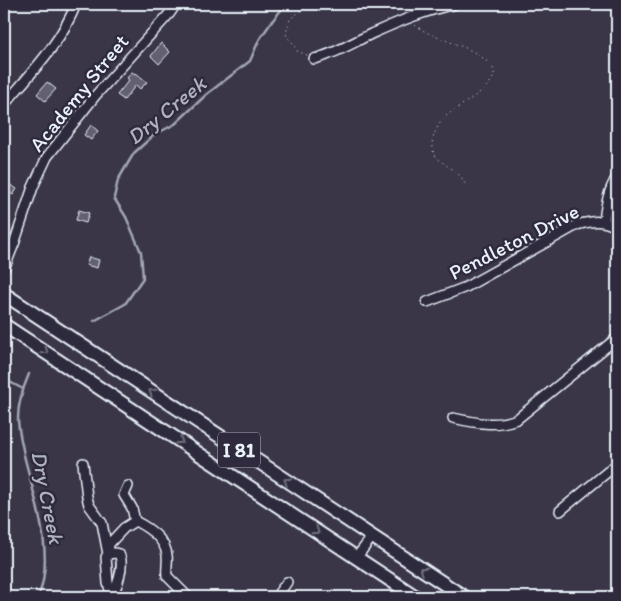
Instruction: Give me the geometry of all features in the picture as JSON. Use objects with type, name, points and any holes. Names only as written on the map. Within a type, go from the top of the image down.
[{"type":"highway","name":"I 81","points":[[4,294],[464,597]]},
{"type":"highway","name":"I 81","points":[[4,325],[416,597]]},
{"type":"street","points":[[4,105],[56,43],[76,4]]},
{"type":"street","name":"Academy Street","points":[[4,269],[33,187],[47,157],[95,96],[176,4]]},
{"type":"street","points":[[314,58],[335,53],[369,35],[411,18],[455,4]]},
{"type":"street","points":[[604,222],[608,194],[617,177]]},
{"type":"street","name":"Pendleton Drive","points":[[427,302],[466,287],[577,225],[596,221],[604,222],[617,228]]},
{"type":"street","points":[[453,418],[498,424],[526,414],[617,338]]},
{"type":"street","points":[[83,463],[87,498],[89,505],[102,523],[108,554]]},
{"type":"street","points":[[560,512],[617,464]]},
{"type":"street","points":[[128,486],[124,495],[132,508],[135,521],[151,531],[164,546],[167,553],[167,576],[188,597]]},
{"type":"street","points":[[112,597],[108,583],[106,557],[109,544],[124,528],[135,521]]},
{"type":"street","points":[[356,558],[372,537]]},
{"type":"street","points":[[108,554],[112,552],[119,554],[121,560],[118,583],[112,597]]},
{"type":"street","points":[[276,597],[287,582]]},
{"type":"path","points":[[310,4],[290,19],[286,33],[297,51],[314,58]]},
{"type":"path","points":[[411,18],[418,27],[475,53],[494,71],[493,79],[489,85],[444,118],[438,126],[433,140],[433,151],[437,157],[460,176],[467,189]]},
{"type":"building","points":[[161,43],[170,52],[159,64],[151,56]]},
{"type":"building","points":[[132,72],[147,82],[140,89],[136,85],[124,100],[117,95],[129,80],[127,78]]},
{"type":"building","points":[[47,82],[56,89],[45,101],[37,94]]},
{"type":"building","points":[[91,125],[98,131],[91,140],[84,135]]},
{"type":"building","points":[[11,185],[17,189],[13,195],[7,191]]},
{"type":"building","points":[[79,210],[89,213],[86,223],[76,220]]},
{"type":"building","points":[[89,257],[99,260],[97,268],[86,265]]},
{"type":"waterway","name":"Dry Creek","points":[[94,321],[125,304],[143,278],[141,252],[126,217],[114,198],[118,180],[134,153],[154,135],[175,124],[207,94],[250,61],[259,40],[286,4]]},
{"type":"waterway","name":"Dry Creek","points":[[29,374],[20,401],[18,423],[38,508],[44,545],[43,581],[38,597]]},
{"type":"waterway","points":[[4,379],[23,389]]}]
